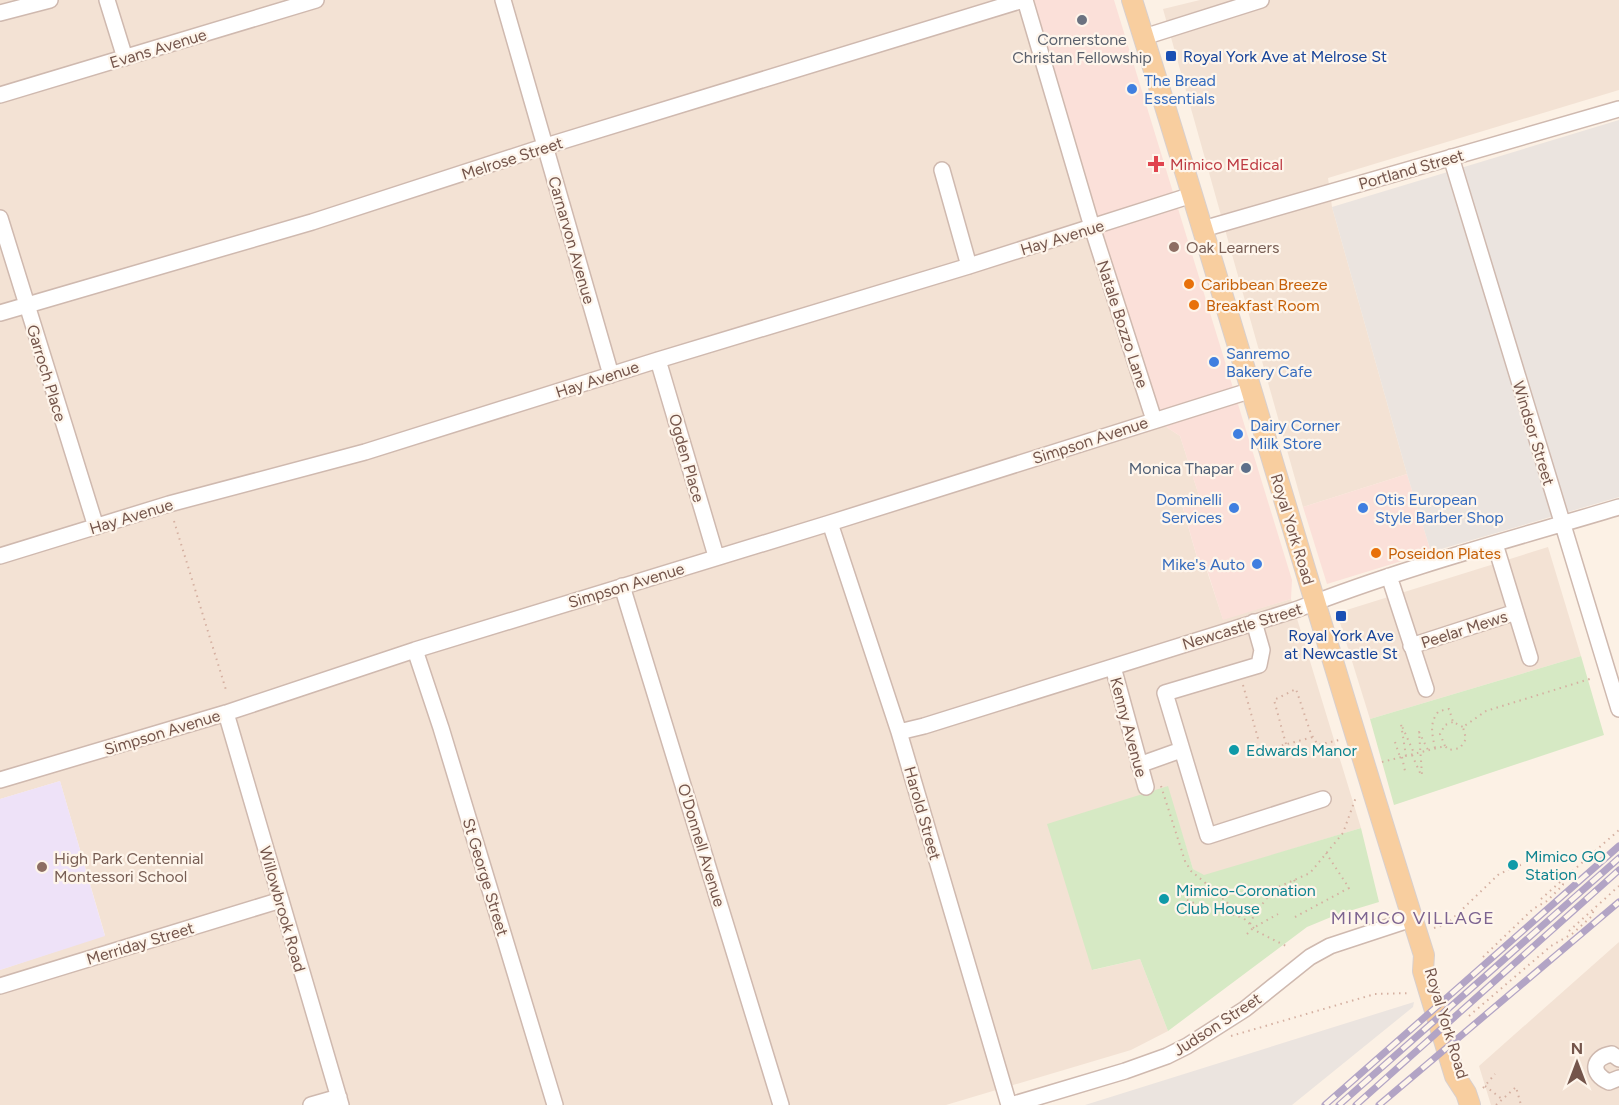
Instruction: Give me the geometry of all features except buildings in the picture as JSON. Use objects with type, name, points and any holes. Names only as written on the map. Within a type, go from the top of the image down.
[{"type":"main road","name":"Royal York Road","points":[[1132,0],[1252,390],[1364,767],[1424,955],[1423,971],[1455,1076],[1472,1096]]},
{"type":"street","points":[[0,14],[50,0]]},
{"type":"street","points":[[107,0],[125,58]]},
{"type":"street","name":"Evans Avenue","points":[[0,95],[125,58],[288,4],[316,0]]},
{"type":"street","name":"Carnarvon Avenue","points":[[503,0],[611,375]]},
{"type":"street","name":"Melrose Street","points":[[0,313],[312,222],[546,147],[1024,0]]},
{"type":"street","name":"Natale Bozzo Lane","points":[[1024,0],[1092,227],[1154,420]]},
{"type":"street","points":[[1144,37],[1260,0]]},
{"type":"street","name":"Portland Street","points":[[1203,229],[1619,109]]},
{"type":"street","name":"Windsor Street","points":[[1452,157],[1561,524],[1619,709]]},
{"type":"street","points":[[942,170],[969,266]]},
{"type":"street","name":"Hay Avenue","points":[[0,556],[170,504],[365,452],[1192,195]]},
{"type":"street","name":"Garroch Place","points":[[0,218],[96,527]]},
{"type":"street","name":"Ogden Place","points":[[658,360],[716,556]]},
{"type":"street","name":"Simpson Avenue","points":[[0,780],[226,713],[415,650],[716,556],[830,523],[1252,390]]},
{"type":"street","name":"Newcastle Street","points":[[899,732],[1315,603],[1389,576],[1619,507]]},
{"type":"street","name":"Harold Street","points":[[830,523],[899,732],[1010,1105]]},
{"type":"street","name":"Peelar Mews","points":[[1495,544],[1530,658]]},
{"type":"street","name":"Peelar Mews","points":[[1389,576],[1426,689]]},
{"type":"street","name":"O'Donnell Avenue","points":[[622,586],[781,1105]]},
{"type":"street","name":"Peelar Mews","points":[[1412,646],[1516,612]]},
{"type":"street","points":[[1254,622],[1262,650],[1259,665],[1165,693],[1208,836],[1323,799]]},
{"type":"street","name":"St George Street","points":[[415,650],[441,728],[555,1105]]},
{"type":"street","name":"Kenny Avenue","points":[[1113,667],[1146,787]]},
{"type":"street","name":"Willowbrook Road","points":[[226,713],[340,1101]]},
{"type":"street","points":[[1139,765],[1181,750]]},
{"type":"street","name":"Merriday Street","points":[[0,986],[281,900]]},
{"type":"street","name":"Judson Street","points":[[1010,1105],[1156,1060],[1187,1046],[1245,1010],[1310,957],[1330,946],[1412,919]]},
{"type":"street","points":[[1618,1079],[1609,1082],[1600,1078],[1596,1071],[1597,1062],[1604,1056],[1612,1054],[1619,1059]]},
{"type":"street","points":[[311,1105],[340,1101]]},
{"type":"path","points":[[174,521],[226,690]]},
{"type":"path","points":[[1238,671],[1259,742]]},
{"type":"path","points":[[1462,727],[1486,711],[1593,678]]},
{"type":"path","points":[[1286,744],[1275,700],[1296,689],[1318,745],[1339,740]]},
{"type":"path","points":[[1435,748],[1432,732],[1434,716],[1439,711],[1449,709],[1453,722],[1462,727],[1466,739],[1460,748],[1449,750],[1440,734],[1445,725],[1453,722]]},
{"type":"path","points":[[1405,771],[1401,724],[1422,775],[1419,732],[1428,750]]},
{"type":"path","points":[[1276,747],[1313,737]]},
{"type":"path","points":[[1395,742],[1403,757]]},
{"type":"path","points":[[1381,763],[1445,746]]},
{"type":"path","points":[[1146,787],[1161,784],[1185,861],[1191,871],[1253,928],[1286,946]]},
{"type":"path","points":[[1250,924],[1254,915],[1276,888],[1310,873],[1344,833],[1356,797]]},
{"type":"path","points":[[1540,899],[1619,830]]},
{"type":"path","points":[[1295,917],[1349,888],[1326,853]]},
{"type":"path","points":[[1431,929],[1447,924],[1499,874],[1525,863],[1537,854]]},
{"type":"path","points":[[1294,880],[1298,886]]},
{"type":"path","points":[[1483,957],[1533,909],[1547,901],[1563,885],[1563,880]]},
{"type":"path","points":[[1569,931],[1619,886]]},
{"type":"path","points":[[1187,900],[1210,910],[1243,918]]},
{"type":"path","points":[[1469,1016],[1551,946],[1572,934],[1592,916],[1594,909]]},
{"type":"path","points":[[1247,934],[1278,914]]},
{"type":"path","points":[[1206,1035],[1219,1040],[1375,994],[1414,993]]},
{"type":"path","points":[[1472,1096],[1495,1074]]},
{"type":"path","points":[[1485,1086],[1502,1100]]},
{"type":"path","points":[[1496,1105],[1516,1087],[1521,1105]]},
{"type":"shaded area","points":[[0,0],[1027,0],[1145,413],[1180,436],[1200,499],[1182,505],[1198,561],[1203,559],[1223,619],[1291,599],[1361,828],[1204,876],[1193,869],[1167,786],[1093,970],[1140,959],[1168,1031],[1131,1050],[946,1105],[0,1105],[0,970],[105,935],[60,781],[0,799]]},
{"type":"shaded area","points":[[1027,0],[1114,0],[1292,580],[1291,599],[1223,620],[1204,560],[1198,561],[1182,504],[1200,499],[1180,436],[1145,413]]},
{"type":"shaded area","points":[[1200,0],[1619,0],[1619,90],[1328,178],[1332,207],[1407,474],[1303,507],[1163,9]]},
{"type":"shaded area","points":[[1619,120],[1619,497],[1431,552],[1332,207]]},
{"type":"shaded area","points":[[1407,474],[1431,552],[1327,584],[1303,507]]},
{"type":"shaded area","points":[[1548,547],[1581,656],[1370,719],[1337,613]]},
{"type":"shaded area","name":"High Park Centennial Montessori School","points":[[60,781],[105,936],[0,970],[0,799]]},
{"type":"shaded area","points":[[1619,942],[1619,1105],[1491,1105],[1479,1066]]},
{"type":"shaded area","points":[[1414,1002],[1413,1007],[1292,1105],[1085,1105]]},
{"type":"green space","points":[[1581,656],[1604,735],[1394,805],[1370,719]]},
{"type":"green space","points":[[1168,786],[1193,869],[1204,875],[1361,828],[1379,902],[1336,915],[1307,927],[1168,1031],[1140,959],[1092,970],[1047,824]]},
{"type":"railway","points":[[1325,1105],[1619,846]]},
{"type":"railway","points":[[1339,1105],[1619,858]]},
{"type":"railway","points":[[1356,1105],[1619,870]]},
{"type":"railway","points":[[1379,1105],[1619,902]]},
{"type":"place","name":"Cornerstone Christan Fellowship","points":[[1082,20]]},
{"type":"place","name":"Royal York Ave at Melrose St","points":[[1171,56]]},
{"type":"place","name":"The Bread Essentials","points":[[1132,89]]},
{"type":"place","name":"Mimico MEdical","points":[[1156,164]]},
{"type":"place","name":"Oak Learners","points":[[1174,247]]},
{"type":"place","name":"Caribbean Breeze","points":[[1189,284]]},
{"type":"place","name":"Breakfast Room","points":[[1194,305]]},
{"type":"place","name":"Sanremo Bakery Cafe","points":[[1214,362]]},
{"type":"place","name":"Dairy Corner Milk Store","points":[[1238,434]]},
{"type":"place","name":"Monica Thapar","points":[[1246,468]]},
{"type":"place","name":"Dominelli Services","points":[[1234,508]]},
{"type":"place","name":"Otis European Style Barber Shop","points":[[1363,508]]},
{"type":"place","name":"Poseidon Plates","points":[[1376,553]]},
{"type":"place","name":"Mike's Auto","points":[[1257,564]]},
{"type":"place","name":"Royal York Ave at Newcastle St","points":[[1341,616]]},
{"type":"place","name":"Edwards Manor","points":[[1234,750]]},
{"type":"place","name":"Mimico GO Station","points":[[1513,865]]},
{"type":"place","name":"High Park Centennial Montessori School","points":[[42,867]]},
{"type":"place","name":"Mimico-Coronation Club House","points":[[1164,899]]},
{"type":"district","name":"MIMICO VILLAGE","points":[[1413,918]]}]
